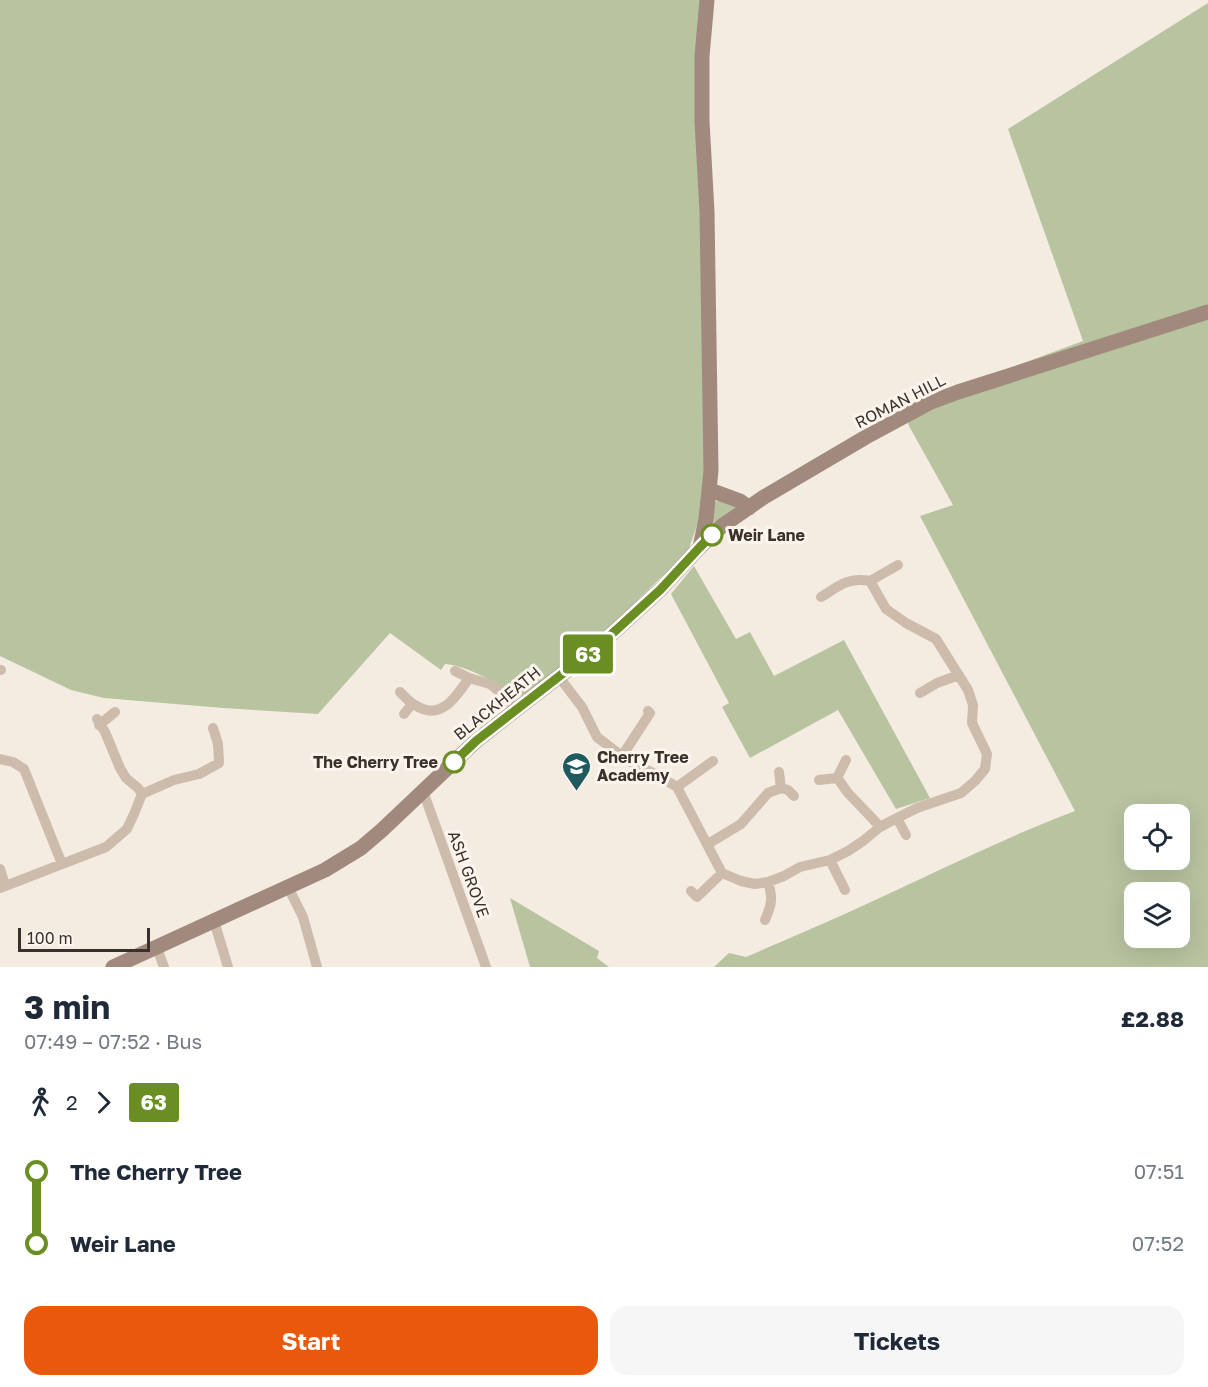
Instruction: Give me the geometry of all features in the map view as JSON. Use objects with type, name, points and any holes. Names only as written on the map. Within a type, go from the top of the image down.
[{"type":"main road","points":[[700,547],[706,519],[711,471],[710,301],[702,121],[702,56],[707,0]]},
{"type":"main road","name":"ROMAN HILL","points":[[700,547],[722,526],[806,472],[932,402],[1208,312]]},
{"type":"main road","points":[[710,490],[740,501],[749,508]]},
{"type":"main road","name":"BLACKHEATH","points":[[113,967],[325,870],[361,848],[476,741],[602,643],[660,590],[700,547]]},
{"type":"street","points":[[821,597],[845,582],[859,579],[870,580],[898,565]]},
{"type":"street","points":[[559,677],[582,707],[597,737],[622,756],[677,787],[722,873],[755,884],[768,882],[800,867],[830,860],[863,841],[880,826],[917,808],[961,793],[985,769],[987,754],[972,723],[973,705],[968,690],[959,675],[936,639],[886,609],[870,580]]},
{"type":"street","points":[[455,671],[490,684],[507,698],[515,710]]},
{"type":"street","points":[[920,693],[937,683],[959,675]]},
{"type":"street","points":[[400,692],[412,704],[428,711],[444,707],[452,702],[469,678]]},
{"type":"street","points":[[404,714],[412,704]]},
{"type":"street","points":[[116,712],[98,722],[126,778],[142,794]]},
{"type":"street","points":[[622,756],[651,714]]},
{"type":"street","points":[[0,870],[3,886],[106,847],[127,829],[142,794],[174,780],[199,774],[219,763],[213,734]]},
{"type":"street","points":[[0,759],[13,762],[24,770],[62,864]]},
{"type":"street","points":[[837,778],[846,760]]},
{"type":"street","points":[[677,787],[712,762]]},
{"type":"street","points":[[780,772],[781,788]]},
{"type":"street","points":[[819,780],[837,778],[843,783],[847,792],[880,826]]},
{"type":"street","points":[[708,844],[741,825],[768,793],[781,788],[788,790],[794,796]]},
{"type":"street","name":"ASH GROVE","points":[[423,791],[486,967]]},
{"type":"street","points":[[897,818],[906,836]]},
{"type":"street","points":[[830,860],[845,890]]},
{"type":"street","points":[[692,891],[697,897],[722,873]]},
{"type":"street","points":[[765,920],[770,909],[772,895],[768,882]]},
{"type":"street","points":[[288,887],[303,917],[317,967]]},
{"type":"street","points":[[214,921],[228,967]]},
{"type":"street","points":[[157,948],[164,967]]},
{"type":"green space","points":[[0,0],[707,0],[711,471],[699,520],[688,551],[599,638],[531,690],[518,697],[514,697],[474,672],[445,664],[441,670],[390,633],[318,714],[104,698],[71,690],[0,656]]},
{"type":"green space","points":[[1208,3],[1208,967],[714,967],[729,953],[746,957],[993,845],[1075,811],[920,516],[953,505],[909,426],[905,410],[945,392],[1083,341],[1008,129]]},
{"type":"green space","points":[[719,500],[739,506],[712,529],[712,504]]},
{"type":"green space","points":[[694,566],[736,639],[750,632],[774,676],[844,640],[930,798],[896,809],[838,710],[750,758],[722,707],[729,703],[671,594]]},
{"type":"green space","points":[[510,898],[599,951],[597,958],[609,967],[530,967]]},
{"type":"bus line","name":"63","points":[[454,762],[476,741],[602,643],[660,590],[712,535]]},
{"type":"place","name":"Weir Lane","points":[[712,535]]},
{"type":"place","name":"The Cherry Tree","points":[[454,762]]},
{"type":"place","name":"Cherry Tree Academy","points":[[576,792]]}]
